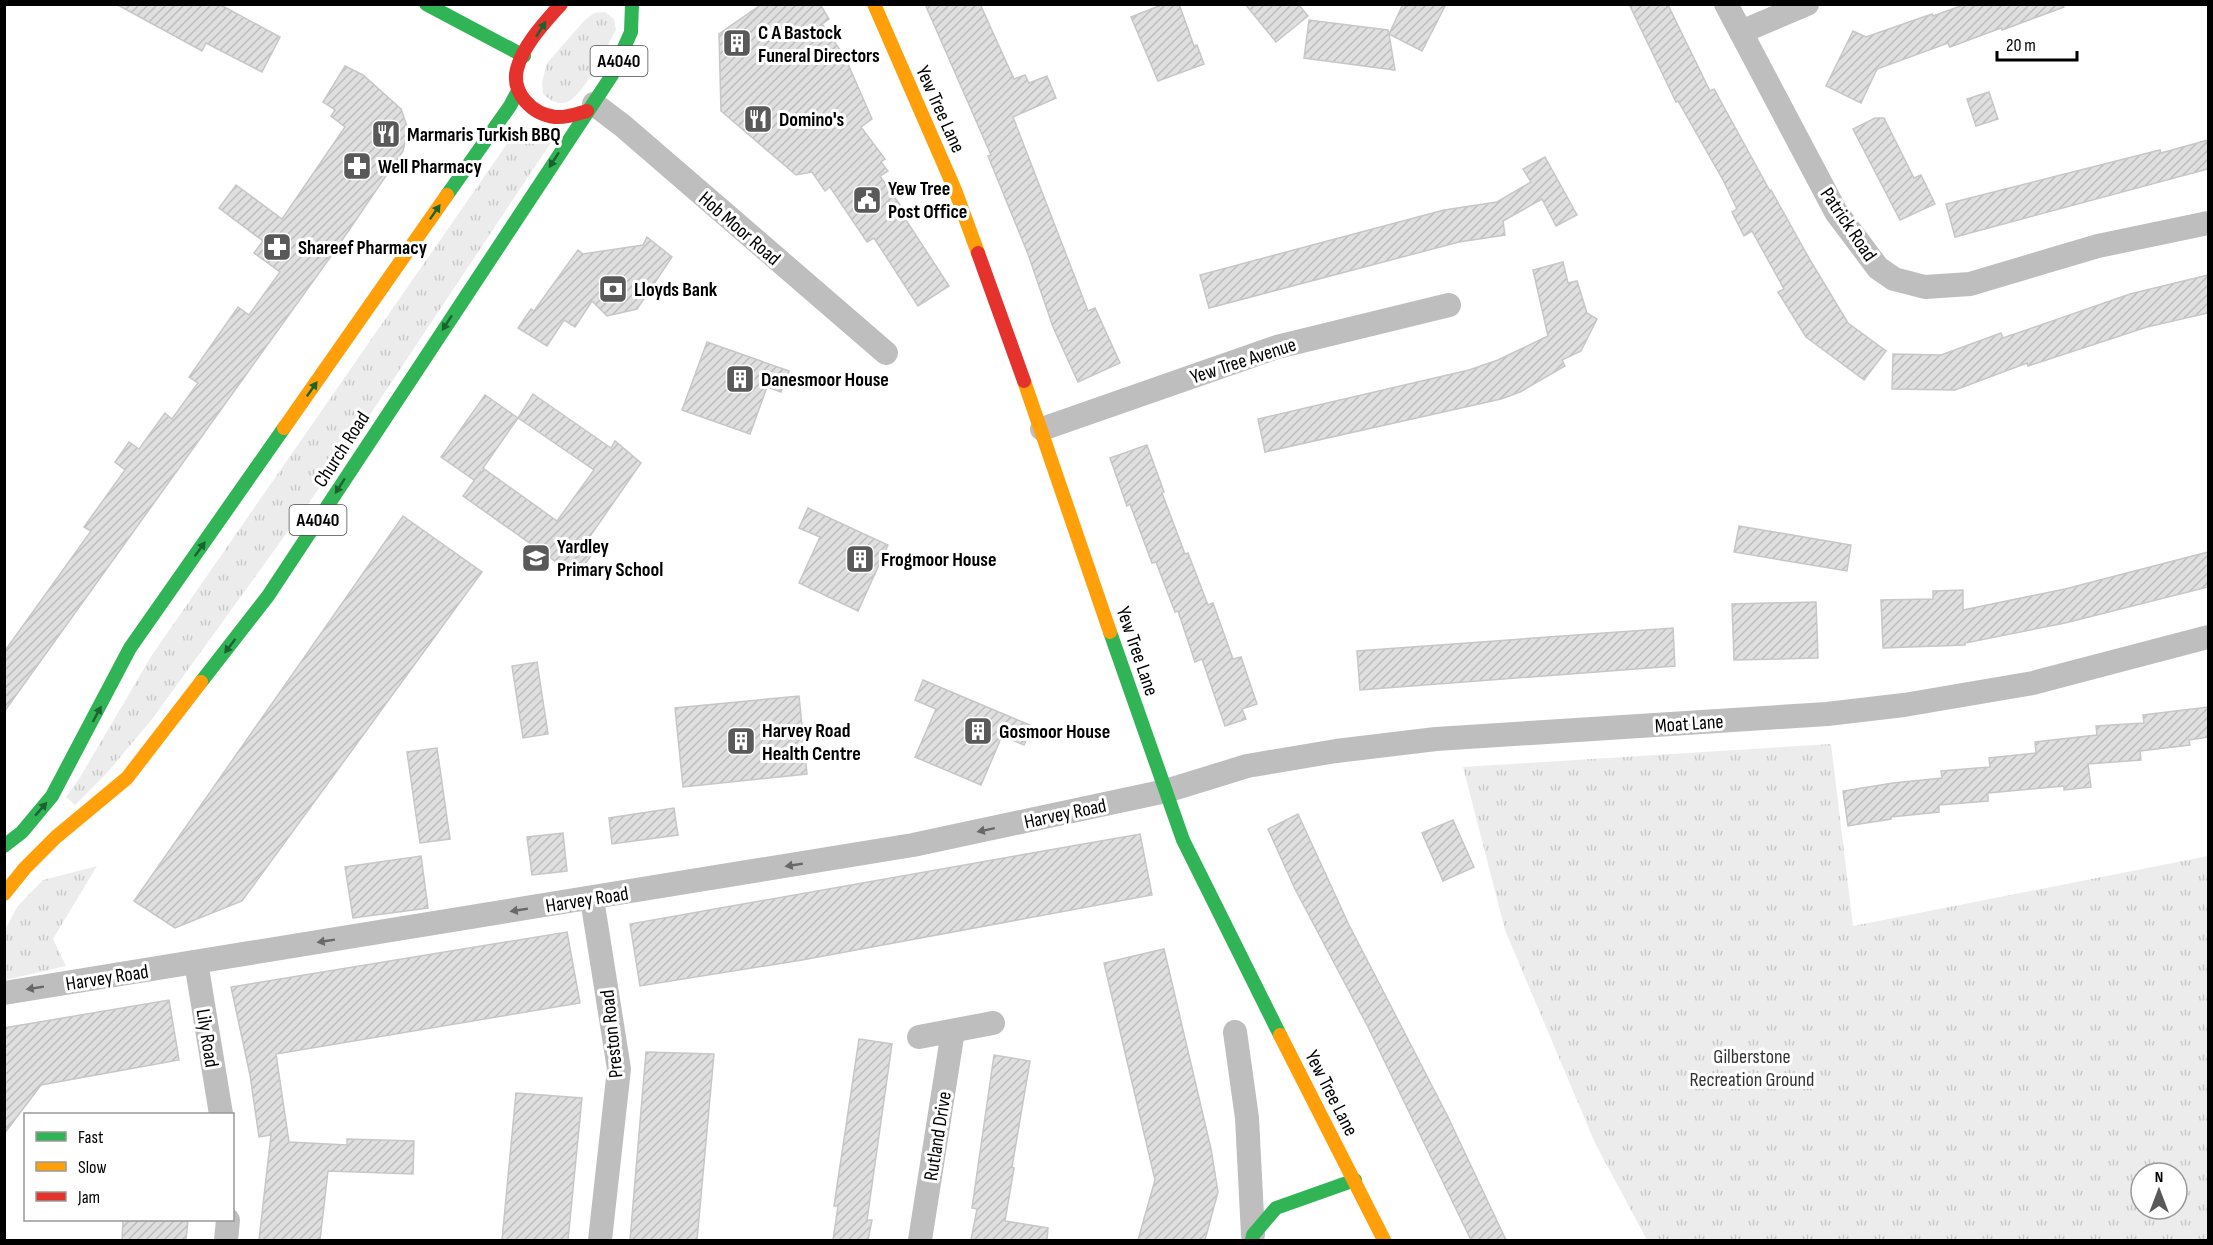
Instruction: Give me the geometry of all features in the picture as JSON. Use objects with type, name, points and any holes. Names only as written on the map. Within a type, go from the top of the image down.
[{"type":"main road","points":[[426,4],[524,56]]},
{"type":"main road","points":[[4,846],[22,832],[52,796],[130,648],[510,106],[518,91],[517,69],[548,17],[561,4]]},
{"type":"main road","name":"Church Road","points":[[4,894],[25,868],[56,837],[127,778],[268,596],[590,107],[628,45],[633,10],[648,4]]},
{"type":"main road","name":"Yew Tree Lane","points":[[874,4],[955,190],[1042,429],[1183,840],[1384,1240]]},
{"type":"main road","points":[[518,91],[534,110],[550,117],[568,117],[590,107]]},
{"type":"main road","points":[[30,802],[69,766]]},
{"type":"main road","points":[[1253,1238],[1276,1208],[1355,1180]]},
{"type":"street","name":"Patrick Road","points":[[1726,4],[1836,212],[1878,268],[1894,279],[1925,287],[1970,284],[2098,246],[2208,223]]},
{"type":"street","points":[[1741,32],[1807,4]]},
{"type":"street","name":"Hob Moor Road","points":[[590,107],[623,126],[886,353]]},
{"type":"street","name":"Yew Tree Avenue","points":[[1042,429],[1277,347],[1449,305]]},
{"type":"street","name":"Moat Lane","points":[[1167,791],[1247,766],[1336,751],[1436,739],[1815,715],[1904,705],[2033,682],[2208,637]]},
{"type":"street","name":"Harvey Road","points":[[4,993],[914,845],[1167,791]]},
{"type":"street","name":"Preston Road","points":[[592,899],[619,1069],[600,1240]]},
{"type":"street","name":"Lily Road","points":[[196,962],[220,1113]]},
{"type":"street","points":[[920,1037],[993,1023]]},
{"type":"street","name":"Rutland Drive","points":[[920,1240],[953,1031]]},
{"type":"street","points":[[1235,1032],[1247,1118],[1253,1238]]},
{"type":"street","points":[[226,1240],[228,1221]]},
{"type":"green space","points":[[605,12],[614,19],[616,30],[593,72],[579,93],[571,100],[564,103],[555,102],[543,94],[542,82],[547,63],[584,21],[594,13]]},
{"type":"green space","points":[[520,125],[542,133],[552,141],[341,458],[153,718],[106,774],[75,805],[66,797],[152,655]]},
{"type":"green space","name":"Gilberstone Recreation Ground","points":[[1831,744],[1853,926],[2208,856],[2208,1240],[1647,1240],[1595,1143],[1505,930],[1463,767]]},
{"type":"green space","points":[[97,866],[53,939],[66,966],[5,980],[5,930],[17,907],[43,880]]},
{"type":"building","points":[[116,4],[219,4],[280,37],[262,72],[206,43],[202,51]]},
{"type":"building","points":[[762,4],[820,4],[829,19],[822,24],[845,57],[872,119],[861,127],[885,159],[881,162],[888,171],[880,176],[907,215],[904,217],[949,286],[918,306],[874,238],[867,242],[830,187],[825,191],[812,172],[796,175],[721,111],[719,34]]},
{"type":"building","points":[[925,4],[980,4],[1014,79],[1025,75],[1029,83],[1047,76],[1056,98],[1013,117],[1088,311],[1095,308],[1120,363],[1078,382],[1053,327],[1028,254],[988,156],[991,155]]},
{"type":"building","points":[[1164,4],[1179,4],[1194,46],[1197,45],[1204,64],[1158,81],[1131,17]]},
{"type":"building","points":[[1245,4],[1298,4],[1308,16],[1276,42]]},
{"type":"building","points":[[1403,4],[1446,4],[1422,51],[1389,34]]},
{"type":"building","points":[[1629,4],[1668,5],[1710,91],[1714,89],[1770,191],[1848,323],[1886,351],[1864,380],[1806,337],[1778,292],[1784,289],[1752,231],[1744,236],[1732,212],[1737,209],[1723,180],[1678,101],[1676,102]]},
{"type":"building","points":[[1966,4],[2063,4],[2064,7],[1950,47],[1948,43],[1877,69],[1861,103],[1826,86],[1853,31],[1866,37]]},
{"type":"building","points":[[1309,20],[1388,30],[1395,70],[1304,58]]},
{"type":"building","points":[[345,66],[363,75],[401,109],[408,129],[403,151],[334,252],[4,712],[4,652],[91,531],[84,527],[125,470],[115,462],[129,442],[139,449],[165,413],[172,419],[198,383],[189,377],[238,307],[249,315],[280,272],[254,253],[263,241],[219,208],[236,185],[282,219],[345,127],[331,116],[335,110],[323,102]]},
{"type":"building","points":[[1989,92],[1998,119],[1976,126],[1967,99]]},
{"type":"building","points":[[1875,118],[1884,118],[1914,178],[1921,175],[1935,204],[1900,220],[1853,129]]},
{"type":"building","points":[[2208,140],[2208,169],[1955,237],[1946,204]]},
{"type":"building","points":[[1545,157],[1577,215],[1556,226],[1542,199],[1503,221],[1505,235],[1459,242],[1209,308],[1200,275],[1444,210],[1497,202],[1531,182],[1523,169]]},
{"type":"building","name":"Lloyds Bank","points":[[647,237],[672,257],[637,309],[607,316],[592,301],[575,327],[564,320],[547,346],[518,328],[531,309],[534,311],[578,250],[583,254],[643,245]]},
{"type":"building","points":[[1563,262],[1568,283],[1577,281],[1587,313],[1597,319],[1581,351],[1562,360],[1565,366],[1520,392],[1501,399],[1265,452],[1258,419],[1469,370],[1498,360],[1548,336],[1533,270]]},
{"type":"building","points":[[2208,275],[2208,313],[2147,327],[2028,366],[2027,363],[1955,390],[1892,389],[1893,354],[1941,355],[2001,333],[2003,338],[2130,294]]},
{"type":"building","name":"Danesmoor House","points":[[707,342],[789,371],[781,392],[767,387],[750,434],[682,410]]},
{"type":"building","points":[[533,394],[611,448],[615,441],[641,463],[586,542],[596,549],[576,576],[463,496],[481,471],[474,480],[441,457],[485,395],[518,418]],"holes":[[[518,418],[594,470],[557,521],[483,468]]]},
{"type":"building","points":[[1147,445],[1185,554],[1188,553],[1208,605],[1213,603],[1233,659],[1241,657],[1257,704],[1242,709],[1246,719],[1225,726],[1202,659],[1195,662],[1178,611],[1175,612],[1156,562],[1152,563],[1130,504],[1127,506],[1110,458]]},
{"type":"building","name":"Frogmoor House","points":[[808,508],[888,545],[858,611],[799,583],[820,537],[799,528]]},
{"type":"building","points":[[403,516],[482,572],[242,901],[175,928],[134,901]]},
{"type":"building","points":[[1739,526],[1851,545],[1847,571],[1734,552]]},
{"type":"building","points":[[2208,552],[2208,587],[2065,623],[1965,643],[1965,645],[1883,648],[1881,600],[1933,599],[1933,591],[1963,590],[1963,610],[2065,589]]},
{"type":"building","points":[[1816,602],[1818,658],[1734,660],[1732,604]]},
{"type":"building","points":[[1673,628],[1675,666],[1360,690],[1357,651]]},
{"type":"building","points":[[537,662],[548,734],[523,738],[512,666]]},
{"type":"building","name":"Gosmoor House","points":[[923,680],[1032,726],[1024,745],[1002,736],[981,785],[915,757],[936,709],[915,700]]},
{"type":"building","name":"Harvey Road Health Centre","points":[[799,696],[807,774],[683,787],[675,708]]},
{"type":"building","points":[[2208,707],[2208,737],[2189,740],[2190,745],[2140,751],[2141,760],[2088,764],[2091,787],[2064,790],[2064,786],[1988,793],[1988,801],[1939,805],[1939,812],[1891,817],[1891,819],[1848,826],[1843,791],[1942,778],[1941,771],[1990,767],[1989,758],[2036,753],[2035,742],[2097,735],[2096,726],[2144,723],[2143,715]]},
{"type":"building","points":[[437,748],[450,839],[420,843],[407,752]]},
{"type":"building","points":[[674,808],[678,835],[612,844],[609,818]]},
{"type":"building","points":[[1298,814],[1349,925],[1447,1115],[1506,1240],[1471,1240],[1368,1027],[1295,889],[1268,829]]},
{"type":"building","points":[[1453,820],[1474,867],[1443,881],[1422,833]]},
{"type":"building","points":[[563,833],[567,871],[532,875],[527,837]]},
{"type":"building","points":[[1140,834],[1152,895],[802,960],[640,986],[630,924]]},
{"type":"building","points":[[421,856],[428,908],[353,918],[345,867]]},
{"type":"building","points":[[567,932],[580,1003],[276,1054],[289,1142],[347,1145],[347,1139],[414,1141],[413,1174],[328,1171],[320,1240],[259,1240],[271,1135],[259,1137],[250,1075],[231,987]]},
{"type":"building","points":[[1164,949],[1211,1149],[1218,1192],[1205,1240],[1138,1240],[1155,1180],[1104,963]]},
{"type":"building","points":[[169,1000],[179,1060],[41,1085],[4,1134],[4,1028]]},
{"type":"building","points":[[859,1039],[892,1044],[867,1220],[872,1220],[868,1240],[833,1240],[838,1206],[834,1206]]},
{"type":"building","points":[[646,1052],[714,1054],[697,1240],[630,1240]]},
{"type":"building","points":[[994,1055],[1030,1061],[1005,1221],[1048,1228],[1047,1240],[971,1240],[977,1209],[972,1208]]},
{"type":"building","points":[[516,1093],[582,1098],[568,1240],[502,1240]]},
{"type":"building","points":[[123,1221],[188,1221],[186,1240],[122,1240]]},
{"type":"traffic: fast","points":[[426,4],[524,56]]},
{"type":"traffic: fast","points":[[201,682],[268,596],[612,75],[631,32],[632,4]]},
{"type":"traffic: fast","points":[[447,195],[510,106],[518,91]]},
{"type":"traffic: fast","points":[[4,846],[22,832],[52,796],[130,648],[284,428]]},
{"type":"traffic: fast","points":[[1110,632],[1183,840],[1280,1035]]},
{"type":"traffic: fast","points":[[1252,1240],[1253,1235],[1276,1208],[1355,1180]]},
{"type":"traffic: slow","points":[[874,4],[955,190],[978,253]]},
{"type":"traffic: slow","points":[[284,428],[447,195]]},
{"type":"traffic: slow","points":[[1024,381],[1110,632]]},
{"type":"traffic: slow","points":[[4,894],[25,868],[56,837],[127,778],[201,682]]},
{"type":"traffic: slow","points":[[1280,1035],[1384,1240]]},
{"type":"traffic: jam","points":[[561,4],[535,34],[524,51],[517,69],[517,86],[520,94],[531,107],[547,115],[563,117],[587,111]]},
{"type":"traffic: jam","points":[[978,253],[1024,381]]},
{"type":"place","name":"C A Bastock Funeral Directors","points":[[737,43]]},
{"type":"place","name":"Domino's","points":[[758,119]]},
{"type":"place","name":"Marmaris Turkish BBQ","points":[[386,134]]},
{"type":"place","name":"Well Pharmacy","points":[[357,166]]},
{"type":"place","name":"Yew Tree Post Office","points":[[867,200]]},
{"type":"place","name":"Shareef Pharmacy","points":[[277,247]]},
{"type":"place","name":"Lloyds Bank","points":[[613,289]]},
{"type":"place","name":"Danesmoor House","points":[[740,379]]},
{"type":"place","name":"Yardley Primary School","points":[[536,558]]},
{"type":"place","name":"Frogmoor House","points":[[860,559]]},
{"type":"place","name":"Gosmoor House","points":[[978,731]]},
{"type":"place","name":"Harvey Road Health Centre","points":[[741,741]]}]
